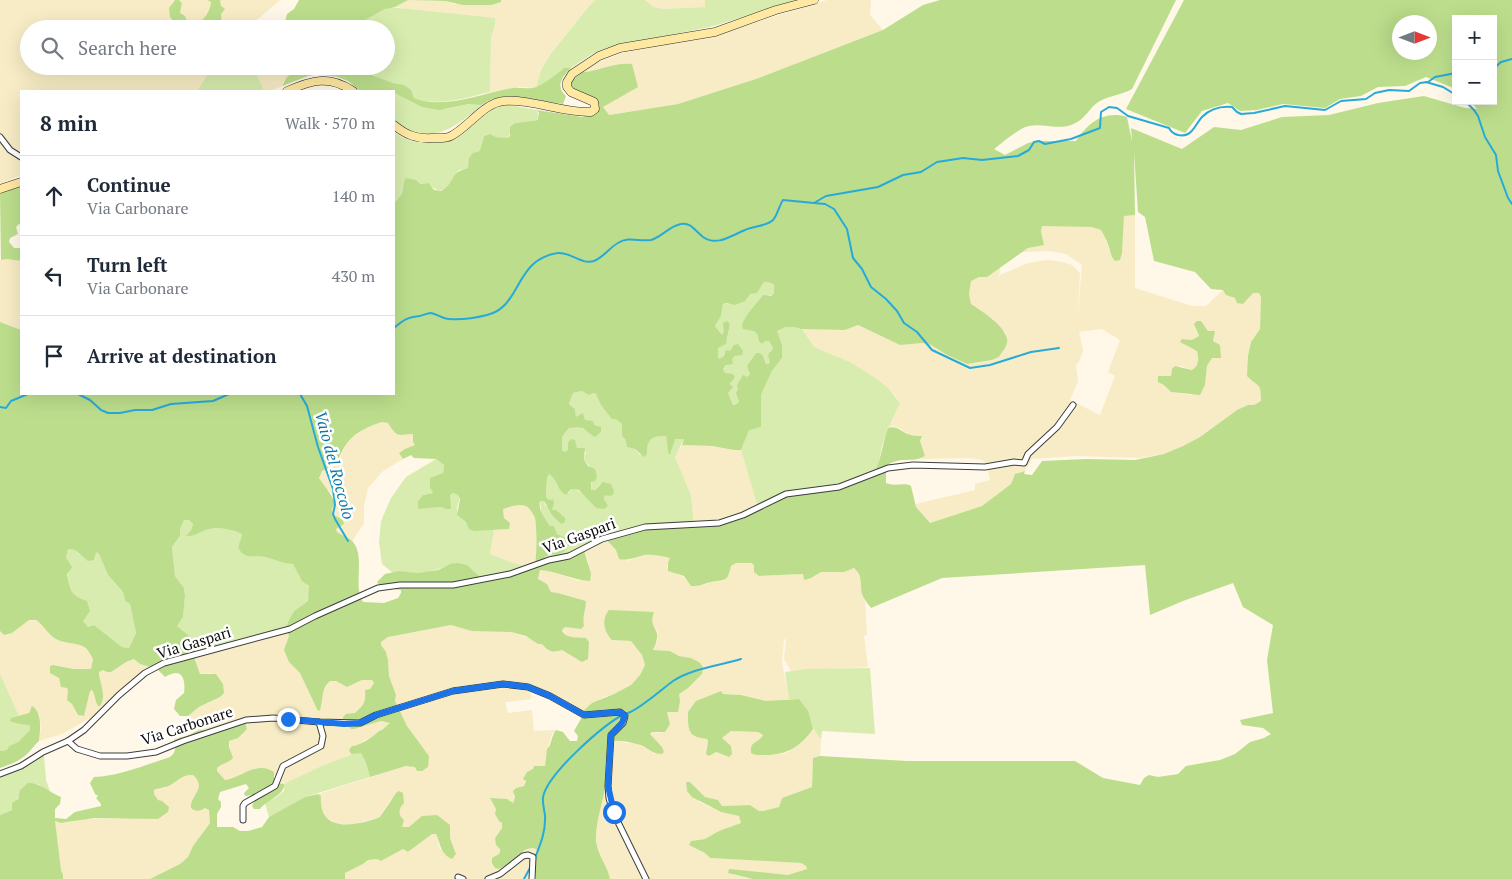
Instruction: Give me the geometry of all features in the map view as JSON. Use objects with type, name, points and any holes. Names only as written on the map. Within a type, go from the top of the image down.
[{"type":"street","points":[[395,126],[418,139],[449,137],[463,129],[485,109],[497,102],[504,101],[517,101],[591,112],[595,109],[594,102],[571,92],[567,82],[572,74],[599,56],[620,48],[714,32],[776,10],[814,0]]},
{"type":"street","points":[[289,90],[303,84],[325,80],[340,83],[350,90]]},
{"type":"street","points":[[0,137],[10,150],[20,156]]},
{"type":"street","points":[[0,189],[20,182]]},
{"type":"street","name":"Via Gaspari","points":[[0,774],[21,766],[43,752],[68,741],[84,730],[119,695],[145,673],[164,663],[226,645],[290,630],[315,616],[378,588],[400,585],[453,585],[510,574],[549,560],[569,556],[602,539],[645,527],[719,523],[743,515],[786,494],[839,487],[888,468],[913,465],[985,467],[1014,462],[1024,464],[1028,454],[1057,427],[1073,405]]},
{"type":"street","name":"Via Carbonare","points":[[68,741],[78,749],[100,756],[127,756],[156,752],[246,720],[273,718],[360,723],[376,715],[453,691],[503,684],[528,687],[550,696],[584,715],[620,712],[625,716],[622,723],[611,735],[609,798],[646,879]]},
{"type":"street","points":[[243,820],[243,806],[245,803],[275,786],[283,766],[321,746],[323,736],[319,722]]},
{"type":"street","points":[[488,879],[500,874],[523,856],[528,855],[533,857],[532,879]]},
{"type":"shaded area","points":[[0,0],[175,0],[172,2],[170,17],[172,20],[20,20],[20,75],[207,75],[198,90],[20,90],[20,175],[0,184]]},
{"type":"shaded area","points":[[179,0],[207,0],[211,2],[211,5],[202,20],[185,20],[180,13],[182,3]]},
{"type":"shaded area","points":[[220,0],[280,0],[257,20],[222,20]]},
{"type":"shaded area","points":[[408,0],[445,1],[454,4],[501,2],[501,0],[595,0],[550,55],[541,70],[536,88],[520,87],[490,92],[491,38],[495,24],[395,7]]},
{"type":"shaded area","points":[[645,0],[705,0],[705,7],[663,9],[655,7]]},
{"type":"shaded area","points":[[827,0],[871,0],[870,15],[883,30],[759,78],[678,104],[608,115],[603,107],[602,69],[583,72],[596,63],[622,53],[716,35]]},
{"type":"shaded area","points":[[257,75],[294,75],[283,82],[282,86],[272,90],[264,90]]},
{"type":"shaded area","points":[[1135,215],[1135,288],[1192,306],[1206,306],[1223,290],[1259,293],[1261,297],[1260,329],[1251,342],[1248,366],[1256,383],[1259,384],[1262,401],[1237,410],[1200,437],[1164,454],[1139,458],[1075,456],[1032,459],[1025,471],[1015,474],[1011,484],[982,506],[930,523],[916,507],[916,504],[975,490],[975,484],[990,480],[987,465],[982,460],[970,458],[920,459],[925,456],[920,441],[899,428],[893,426],[888,428],[900,403],[898,399],[888,388],[850,362],[814,347],[802,329],[845,330],[858,325],[900,345],[923,343],[931,345],[967,364],[992,360],[999,357],[1007,343],[1006,333],[993,319],[971,304],[969,294],[971,280],[987,277],[1000,267],[999,283],[1000,275],[1028,263],[1048,260],[1072,265],[1080,273],[1077,323],[1082,265],[1066,254],[1050,251],[1022,252],[1038,245],[1043,239],[1042,226],[1047,225],[1092,227],[1101,230],[1109,250],[1122,253],[1124,216]],"holes":[[[1203,324],[1208,331],[1217,358],[1212,358],[1207,366],[1205,385],[1191,395],[1171,392],[1158,376],[1171,376],[1172,369],[1181,366],[1192,370],[1195,368],[1198,364],[1198,351],[1183,344],[1182,339],[1192,340],[1199,336],[1196,331]],[[1102,329],[1120,340],[1108,372],[1115,376],[1100,415],[1070,400],[1078,382],[1076,365],[1080,360],[1083,350],[1079,332]]]},
{"type":"shaded area","points":[[0,260],[20,261],[20,330],[0,322]]},
{"type":"shaded area","points":[[382,422],[388,423],[395,434],[413,434],[416,445],[399,453],[403,459],[383,471],[368,488],[364,506],[364,523],[352,541],[337,532],[336,529],[344,524],[343,521],[332,514],[332,508],[335,503],[331,493],[323,485],[319,477],[322,471],[333,467],[337,463],[353,436],[363,429]]},
{"type":"shaded area","points":[[682,445],[712,446],[741,450],[758,508],[710,526],[694,525],[691,495],[675,457]]},
{"type":"shaded area","points":[[525,505],[530,509],[536,520],[536,557],[534,569],[490,554],[494,530],[501,530],[510,523],[504,518],[503,509]]},
{"type":"shaded area","points":[[605,538],[627,561],[643,555],[670,558],[667,567],[674,573],[704,585],[723,581],[728,576],[731,566],[736,563],[752,563],[759,576],[803,574],[804,579],[811,578],[821,572],[844,572],[851,568],[856,569],[859,576],[863,579],[862,592],[865,600],[867,635],[864,636],[868,667],[791,671],[784,659],[787,640],[784,639],[782,662],[789,699],[766,701],[741,695],[723,694],[721,691],[701,699],[688,712],[694,736],[707,739],[706,749],[726,756],[722,738],[731,731],[758,732],[763,735],[761,739],[753,743],[773,755],[785,753],[794,748],[813,729],[821,739],[820,756],[813,758],[812,787],[782,798],[779,807],[759,811],[750,805],[722,806],[718,800],[705,797],[690,782],[699,802],[721,812],[739,816],[741,823],[705,839],[694,840],[690,845],[710,858],[801,863],[807,869],[788,875],[729,870],[734,875],[753,879],[610,879],[597,850],[596,834],[609,763],[608,741],[615,739],[625,743],[635,743],[655,754],[662,747],[650,735],[652,732],[660,733],[670,724],[667,712],[679,699],[679,694],[698,679],[699,662],[670,651],[653,650],[658,640],[657,630],[652,625],[654,612],[614,640],[631,641],[642,655],[645,665],[640,675],[631,685],[604,697],[582,712],[530,689],[531,699],[505,702],[508,713],[532,710],[534,731],[556,730],[552,734],[545,766],[527,772],[524,786],[516,788],[514,801],[512,803],[491,798],[496,809],[495,814],[502,822],[502,828],[495,838],[501,852],[494,857],[534,848],[537,850],[536,879],[344,879],[345,873],[368,860],[377,859],[381,861],[403,849],[408,852],[432,834],[436,834],[440,849],[456,854],[450,838],[450,825],[420,819],[409,827],[401,827],[399,813],[401,806],[390,800],[380,817],[351,825],[338,824],[325,817],[320,807],[321,796],[318,794],[406,766],[429,756],[407,726],[395,701],[396,695],[389,676],[388,660],[386,652],[380,645],[381,642],[388,637],[451,625],[511,632],[532,639],[538,644],[542,644],[556,652],[562,650],[582,661],[562,629],[565,627],[581,629],[586,601],[551,592],[547,584],[538,580],[540,570],[551,571],[579,581],[589,563],[584,550]]},
{"type":"shaded area","points":[[29,620],[39,621],[54,638],[64,643],[80,644],[91,654],[93,659],[91,669],[74,669],[57,665],[59,678],[68,691],[78,715],[84,716],[90,691],[93,690],[103,701],[99,672],[103,669],[117,668],[134,659],[140,664],[154,667],[130,683],[99,717],[88,719],[62,734],[39,741],[41,727],[39,714],[30,709],[29,713],[19,716],[0,674],[0,631],[4,635],[12,633]]},
{"type":"shaded area","points":[[286,629],[289,636],[285,650],[289,662],[300,673],[322,707],[322,692],[330,681],[336,681],[347,687],[362,680],[372,680],[374,683],[365,692],[365,702],[355,713],[354,729],[381,721],[391,723],[374,737],[349,750],[351,754],[284,784],[276,783],[274,780],[275,776],[256,768],[242,773],[233,779],[225,780],[217,771],[217,768],[231,760],[229,741],[238,738],[197,730],[188,716],[199,707],[211,702],[213,673],[200,674],[193,654]]},
{"type":"shaded area","points":[[189,774],[193,775],[199,782],[199,790],[192,799],[209,810],[210,823],[193,846],[188,857],[180,864],[150,879],[63,879],[54,821],[61,823],[81,819],[134,818],[158,800],[154,790],[165,788]]},
{"type":"green space","points":[[175,0],[179,0],[182,3],[180,13],[185,16],[187,20],[172,20],[170,17],[169,8]]},
{"type":"green space","points":[[207,0],[220,0],[221,6],[225,9],[221,14],[222,20],[202,20],[210,6],[211,2]]},
{"type":"green space","points":[[299,0],[408,0],[395,7],[385,9],[365,20],[286,20],[287,14],[294,9]]},
{"type":"green space","points":[[408,0],[501,0],[501,2],[491,5],[463,5],[445,1]]},
{"type":"green space","points":[[595,0],[645,0],[654,7],[663,9],[705,7],[705,0],[796,0],[714,26],[607,48],[592,54],[571,68],[564,68],[536,88],[541,70],[550,55]]},
{"type":"green space","points":[[940,0],[1176,0],[1132,89],[1100,101],[1076,123],[1060,127],[1034,125],[1025,127],[994,149],[1005,155],[1036,141],[1076,141],[1097,120],[1111,115],[1119,115],[1127,117],[1132,141],[1131,128],[1182,149],[1214,127],[1241,130],[1282,117],[1329,115],[1378,103],[1424,96],[1465,108],[1477,109],[1474,105],[1497,105],[1497,15],[1452,15],[1452,87],[1426,77],[1405,86],[1378,87],[1361,96],[1340,99],[1325,108],[1283,104],[1257,110],[1240,111],[1228,103],[1202,111],[1185,133],[1126,109],[1184,0],[1512,0],[1512,879],[753,879],[728,873],[729,869],[788,875],[807,869],[801,863],[710,858],[705,853],[689,845],[691,841],[705,839],[719,831],[741,823],[739,816],[721,812],[692,797],[687,791],[686,782],[690,782],[705,797],[718,800],[722,806],[750,805],[759,811],[763,811],[779,807],[782,798],[812,787],[813,758],[820,756],[907,761],[1075,761],[1103,778],[1140,785],[1144,778],[1149,775],[1158,777],[1178,774],[1186,766],[1220,760],[1235,754],[1250,742],[1271,734],[1263,728],[1242,725],[1240,720],[1273,713],[1267,660],[1273,625],[1243,607],[1233,583],[1150,615],[1145,565],[942,578],[871,608],[862,594],[860,577],[854,568],[844,572],[821,572],[804,580],[803,574],[759,576],[754,572],[752,563],[736,563],[731,566],[727,578],[691,586],[684,576],[668,571],[670,558],[644,555],[629,559],[619,559],[616,550],[605,538],[654,526],[710,526],[762,505],[779,494],[819,493],[872,478],[888,428],[891,427],[911,435],[922,436],[920,441],[925,456],[897,461],[886,466],[886,483],[911,486],[916,507],[930,523],[982,506],[1011,484],[1015,474],[1025,471],[1024,474],[1032,475],[1042,461],[1087,459],[1135,460],[1164,454],[1200,437],[1237,410],[1261,401],[1260,388],[1247,376],[1251,342],[1260,329],[1261,297],[1259,293],[1253,293],[1243,304],[1237,303],[1235,298],[1226,295],[1223,290],[1211,289],[1195,272],[1154,261],[1145,217],[1138,212],[1134,152],[1135,215],[1124,216],[1120,260],[1115,261],[1112,257],[1101,230],[1092,227],[1042,226],[1041,231],[1044,245],[1028,248],[987,277],[979,277],[971,281],[969,294],[971,304],[1000,326],[1007,338],[1007,343],[999,357],[967,364],[931,345],[923,343],[900,345],[858,325],[845,330],[786,327],[777,331],[782,345],[782,358],[772,371],[761,395],[761,427],[749,430],[741,450],[712,446],[682,445],[684,439],[675,439],[670,455],[666,436],[657,436],[649,442],[647,454],[644,457],[635,449],[627,447],[622,436],[622,424],[616,419],[612,419],[601,405],[596,394],[589,395],[582,391],[573,393],[569,404],[575,409],[576,417],[583,413],[585,420],[593,421],[594,425],[601,427],[601,432],[595,437],[582,428],[569,428],[562,437],[562,450],[565,452],[568,450],[568,442],[572,439],[575,440],[577,448],[585,448],[584,460],[588,466],[595,469],[597,477],[595,481],[591,482],[591,490],[595,490],[603,482],[611,484],[614,491],[613,495],[605,495],[604,499],[608,506],[604,509],[596,508],[579,490],[571,489],[566,495],[563,493],[554,478],[549,474],[546,497],[549,500],[553,499],[552,510],[556,510],[565,518],[565,522],[561,524],[552,515],[544,501],[540,501],[541,511],[550,526],[554,526],[557,534],[570,542],[562,552],[556,555],[549,554],[544,558],[556,560],[584,550],[591,574],[590,581],[540,570],[538,579],[547,584],[551,592],[586,601],[583,619],[584,626],[581,629],[565,627],[562,630],[569,636],[586,638],[589,642],[588,659],[582,662],[562,650],[551,651],[526,636],[511,632],[472,631],[451,625],[388,637],[381,642],[381,645],[386,652],[388,660],[389,676],[396,695],[395,701],[407,726],[429,756],[428,767],[422,771],[417,771],[415,767],[406,766],[370,777],[361,753],[351,754],[349,750],[352,746],[367,740],[390,723],[381,721],[351,729],[343,722],[343,717],[346,714],[355,713],[362,705],[365,701],[365,690],[370,689],[374,683],[372,680],[362,680],[347,687],[336,681],[330,681],[323,691],[320,710],[318,711],[300,673],[289,662],[284,650],[289,636],[286,629],[288,622],[294,611],[308,601],[309,586],[302,581],[293,564],[243,554],[239,550],[242,534],[234,531],[214,528],[192,536],[186,536],[193,524],[189,520],[184,520],[180,529],[180,536],[172,547],[175,576],[184,588],[185,596],[183,617],[177,626],[193,639],[195,644],[193,654],[200,674],[216,674],[223,684],[224,693],[220,697],[199,707],[188,716],[180,716],[174,709],[176,700],[184,693],[184,682],[181,675],[175,673],[165,677],[157,669],[140,664],[134,659],[111,672],[103,670],[99,672],[103,694],[102,703],[99,707],[92,690],[90,691],[84,716],[78,715],[72,704],[67,700],[67,688],[61,687],[59,678],[50,673],[50,666],[91,669],[93,659],[89,652],[81,645],[62,642],[56,639],[36,620],[29,620],[12,633],[4,635],[0,631],[0,322],[20,330],[20,395],[395,395],[395,202],[402,194],[406,178],[416,180],[420,184],[429,183],[434,190],[441,191],[449,185],[457,173],[468,168],[469,158],[473,153],[480,150],[484,136],[490,134],[496,137],[508,138],[510,136],[510,127],[515,123],[538,120],[539,113],[537,110],[582,117],[591,115],[593,98],[570,87],[570,82],[583,72],[619,64],[632,64],[638,87],[603,107],[609,115],[678,104],[759,78],[883,30],[923,5]],"holes":[[[764,282],[774,285],[774,293],[771,296],[763,295],[742,325],[743,329],[754,331],[759,342],[762,344],[765,341],[769,341],[773,348],[768,355],[770,363],[766,364],[763,356],[760,353],[756,353],[747,366],[750,374],[747,377],[743,375],[737,385],[736,393],[739,401],[733,405],[728,393],[733,387],[730,384],[735,377],[733,374],[725,373],[723,369],[726,365],[733,364],[734,356],[742,355],[743,351],[738,344],[734,345],[730,351],[726,350],[723,357],[719,359],[718,348],[726,344],[730,324],[727,321],[723,323],[724,331],[722,335],[715,326],[721,316],[723,304],[735,305],[745,301],[750,294],[757,293]],[[382,422],[388,423],[393,431],[398,434],[413,434],[415,445],[399,453],[403,459],[411,455],[414,458],[436,459],[444,465],[443,473],[430,478],[430,487],[433,493],[423,495],[418,501],[418,509],[441,507],[451,509],[450,495],[453,493],[458,495],[460,499],[457,515],[466,522],[469,529],[474,531],[509,529],[510,523],[504,518],[503,509],[520,505],[526,506],[531,511],[536,522],[534,569],[482,579],[467,565],[457,563],[438,570],[417,573],[399,571],[385,574],[377,582],[380,587],[401,590],[398,598],[384,603],[363,602],[360,595],[359,561],[356,546],[351,540],[337,532],[336,529],[344,524],[343,520],[332,514],[332,508],[335,504],[330,493],[319,478],[322,471],[336,463],[351,438],[364,429]],[[68,549],[75,550],[88,561],[94,560],[96,552],[99,554],[108,575],[123,592],[125,601],[130,604],[136,633],[129,648],[122,647],[94,625],[88,627],[83,621],[90,611],[87,601],[72,592],[67,574],[72,567],[66,558]]]},
{"type":"green space","points":[[389,7],[495,18],[491,38],[490,92],[452,101],[424,101],[414,98],[403,85],[374,75],[395,75],[395,20],[364,20]]},
{"type":"green space","points":[[564,68],[571,68],[560,85],[566,96],[563,104],[508,96],[492,99],[481,105],[469,104],[439,110],[422,107],[395,94],[395,90],[359,90],[348,81],[325,75],[372,75],[404,85],[411,90],[414,98],[438,102],[463,99],[513,88],[533,88],[546,82]]},
{"type":"green space","points":[[207,75],[257,75],[264,90],[198,90]]},
{"type":"green space","points":[[290,75],[313,75],[282,86]]},
{"type":"green space","points":[[395,94],[420,106],[432,109],[444,109],[470,104],[481,105],[458,124],[440,132],[431,134],[421,133],[408,130],[395,121]]},
{"type":"green space","points":[[508,105],[537,110],[539,118],[537,120],[515,123],[508,138],[496,137],[490,134],[484,136],[480,150],[468,168],[459,170],[446,188],[438,190],[429,183],[404,182],[402,194],[395,202],[395,133],[415,142],[447,141],[462,133],[493,109]]},
{"type":"green space","points":[[20,186],[20,224],[16,227],[18,234],[10,238],[9,242],[14,248],[20,248],[20,261],[1,260],[0,194]]},
{"type":"green space","points":[[764,282],[774,285],[775,291],[771,295],[763,296],[753,308],[754,331],[759,342],[762,344],[765,341],[769,341],[773,348],[770,351],[770,363],[766,364],[763,356],[756,353],[749,363],[750,374],[738,389],[739,401],[733,405],[728,393],[732,380],[723,369],[734,356],[732,348],[724,353],[723,357],[719,360],[718,356],[718,348],[727,340],[730,324],[722,335],[715,326],[721,316],[723,304],[731,303],[750,294],[757,293]]},
{"type":"green space","points":[[1197,321],[1201,321],[1208,331],[1215,331],[1213,341],[1220,345],[1221,358],[1212,358],[1207,366],[1205,385],[1200,395],[1171,392],[1158,382],[1158,376],[1171,376],[1172,369],[1175,366],[1192,370],[1196,366],[1198,359],[1197,351],[1180,342],[1182,339],[1192,340],[1199,336],[1194,324]]},
{"type":"green space","points":[[786,327],[802,329],[814,347],[850,362],[878,380],[888,388],[900,403],[888,428],[878,466],[872,478],[819,493],[787,492],[758,508],[741,450],[749,429],[761,427],[761,395],[772,371],[782,358],[782,345],[776,331]]},
{"type":"green space","points":[[582,391],[597,394],[601,405],[622,424],[622,436],[627,447],[635,449],[640,455],[647,450],[647,443],[654,438],[666,436],[668,452],[672,451],[672,443],[675,439],[684,439],[675,457],[691,495],[694,525],[605,538],[556,561],[544,558],[549,554],[553,555],[564,551],[567,540],[557,534],[542,517],[540,501],[544,501],[545,505],[552,511],[552,499],[549,500],[546,497],[549,474],[553,476],[558,487],[569,493],[571,489],[581,492],[593,505],[606,502],[600,484],[595,490],[591,490],[592,469],[584,460],[586,452],[577,448],[568,450],[565,453],[562,450],[562,437],[569,428],[581,428],[591,434],[594,425],[576,417],[575,409],[569,404],[573,393]]},
{"type":"green space","points":[[436,459],[444,465],[443,473],[435,477],[433,493],[423,495],[418,501],[426,508],[441,507],[446,509],[450,495],[453,493],[458,495],[457,510],[458,515],[462,519],[478,527],[494,530],[490,554],[534,569],[482,579],[450,564],[427,572],[393,573],[382,564],[379,542],[381,521],[391,498],[406,477]]},
{"type":"green space","points":[[184,520],[189,520],[193,524],[187,535],[191,536],[215,528],[234,531],[242,534],[242,539],[238,545],[259,556],[293,564],[299,576],[310,588],[308,601],[294,611],[286,629],[193,654],[193,639],[177,626],[183,617],[185,596],[184,588],[175,576],[172,547],[180,536],[180,529]]},
{"type":"green space","points":[[68,549],[75,550],[80,555],[96,552],[99,554],[108,575],[123,592],[125,601],[130,604],[136,633],[129,648],[122,647],[94,625],[88,627],[83,621],[76,598],[69,586],[66,558]]},
{"type":"green space","points":[[609,610],[654,612],[652,618],[657,637],[653,650],[670,651],[679,656],[691,658],[699,662],[703,667],[702,674],[679,694],[678,712],[667,712],[670,724],[665,732],[652,732],[650,734],[662,747],[664,752],[662,754],[654,753],[636,744],[608,741],[607,777],[598,817],[596,842],[610,879],[536,879],[537,850],[534,848],[524,851],[509,864],[499,869],[495,868],[492,858],[499,854],[500,849],[496,845],[495,838],[502,828],[502,823],[495,814],[496,809],[490,798],[507,799],[513,803],[515,797],[513,791],[524,786],[526,781],[523,779],[527,772],[533,769],[534,766],[545,766],[547,749],[556,730],[563,732],[570,741],[577,741],[578,736],[574,731],[582,717],[582,712],[592,703],[631,685],[640,675],[645,665],[642,655],[631,641],[612,640],[609,637],[604,621]]},
{"type":"green space","points":[[870,668],[875,734],[822,731],[821,739],[811,725],[799,699],[789,699],[785,672],[808,669]]},
{"type":"green space","points":[[0,674],[19,716],[11,718],[13,723],[26,724],[30,726],[30,730],[18,742],[9,746],[7,750],[0,751]]},
{"type":"green space","points":[[721,691],[723,694],[741,695],[766,701],[799,699],[808,711],[813,729],[798,745],[774,755],[755,755],[751,753],[751,746],[763,735],[758,732],[731,731],[722,738],[731,746],[732,754],[729,757],[716,752],[709,756],[706,754],[707,739],[696,737],[688,726],[688,712],[696,701]]},
{"type":"green space","points":[[32,706],[36,709],[39,717],[39,741],[14,763],[0,768],[0,751],[7,750],[9,746],[18,742],[30,730],[30,726],[12,722],[10,721],[11,718],[29,713]]},
{"type":"green space","points":[[245,722],[247,729],[238,738],[229,741],[233,758],[219,766],[217,771],[225,780],[256,769],[268,769],[274,772],[274,781],[284,784],[284,788],[260,809],[254,809],[252,806],[256,797],[253,795],[245,796],[244,793],[249,788],[246,784],[220,792],[218,799],[221,802],[221,807],[217,814],[217,827],[233,827],[240,831],[248,831],[262,827],[269,817],[305,797],[318,794],[321,796],[322,808],[326,817],[332,822],[341,824],[361,823],[380,817],[399,791],[403,793],[404,803],[399,812],[404,820],[402,827],[409,827],[422,816],[437,815],[450,825],[450,838],[456,854],[452,859],[448,857],[441,848],[436,834],[432,834],[408,852],[403,849],[381,861],[377,859],[368,860],[345,873],[345,879],[150,879],[180,864],[188,857],[193,846],[210,823],[209,810],[205,808],[196,811],[191,808],[191,803],[199,788],[199,784],[193,775],[189,775],[166,787],[154,790],[158,800],[169,807],[168,812],[158,819],[94,818],[61,823],[55,821],[63,879],[0,879],[0,815],[12,810],[12,803],[18,799],[20,790],[28,783],[41,786],[61,797],[60,804],[55,809],[55,818],[66,819],[75,812],[101,806],[96,798],[98,796],[95,794],[90,783],[94,777],[142,767],[170,757],[175,750],[174,740],[196,731],[212,732],[223,724]]},
{"type":"green space","points":[[358,752],[361,753],[366,763],[370,777],[305,797],[269,817],[265,803],[284,791],[284,784],[324,765]]},
{"type":"green space","points":[[38,755],[44,756],[46,780],[51,794],[38,784],[20,793],[12,810],[0,815],[0,773]]},
{"type":"waterway","points":[[1497,66],[1501,62],[1512,59]]},
{"type":"waterway","points":[[395,327],[406,319],[430,313],[447,319],[458,319],[487,315],[498,310],[507,303],[525,273],[533,264],[544,257],[563,253],[580,260],[594,261],[622,241],[651,240],[681,224],[688,224],[708,240],[724,239],[770,222],[776,216],[783,200],[814,203],[826,196],[878,187],[903,175],[921,172],[937,162],[963,158],[982,160],[1018,156],[1029,150],[1034,142],[1039,141],[1045,144],[1071,139],[1100,128],[1101,112],[1109,107],[1117,108],[1128,116],[1169,128],[1178,135],[1187,135],[1205,114],[1224,107],[1232,107],[1241,114],[1285,106],[1325,110],[1341,101],[1366,99],[1375,93],[1389,90],[1409,91],[1420,83],[1428,82],[1435,77],[1452,74]]},
{"type":"waterway","points":[[1426,82],[1443,87],[1452,93]]},
{"type":"waterway","points":[[1469,105],[1478,116],[1485,137],[1496,155],[1498,171],[1512,204]]},
{"type":"waterway","points":[[814,203],[825,204],[834,209],[847,229],[853,258],[862,269],[871,287],[886,299],[897,311],[904,323],[917,332],[932,350],[970,368],[990,365],[1031,352],[1059,348]]},
{"type":"waterway","points":[[0,407],[6,408],[11,401],[26,395]]},
{"type":"waterway","points":[[80,395],[108,413],[152,410],[171,404],[213,401],[227,395]]},
{"type":"waterway","name":"Vaio del Roccolo","points":[[301,395],[307,406],[318,447],[333,489],[335,505],[333,514],[348,541]]},
{"type":"waterway","points":[[628,713],[681,677],[698,670],[741,659]]},
{"type":"waterway","points":[[535,858],[544,830],[543,797],[547,787],[555,775],[578,750],[604,727],[626,713]]},
{"type":"waterway","points":[[524,879],[531,866]]},
{"type":"route","points":[[288,719],[344,724],[360,723],[376,715],[453,691],[503,684],[528,687],[566,704],[576,712],[584,715],[620,712],[625,716],[622,723],[611,735],[608,774],[609,798],[614,812]]}]
